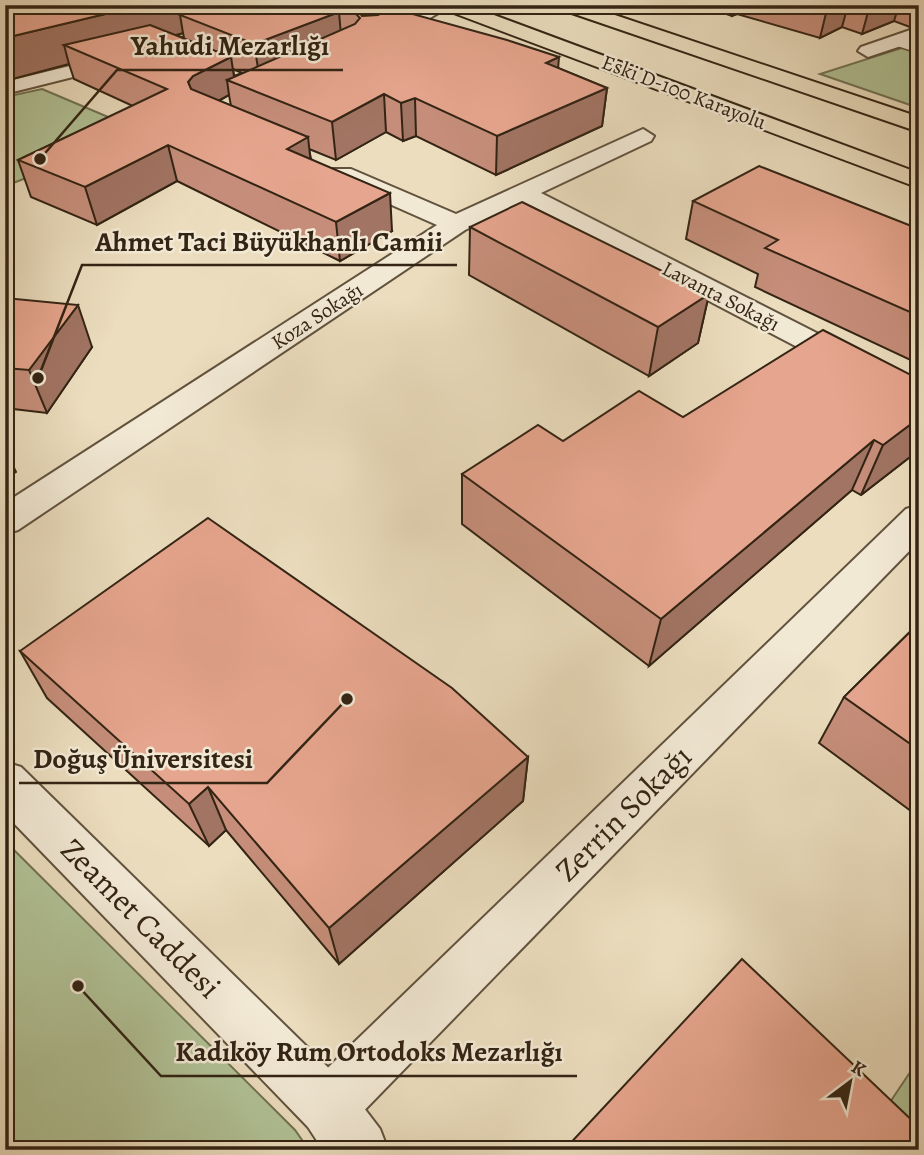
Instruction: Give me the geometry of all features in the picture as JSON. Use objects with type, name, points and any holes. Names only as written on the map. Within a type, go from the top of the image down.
[{"type":"highway","name":"Eski D-100 Karayolu","points":[[449,5],[919,181]]},
{"type":"highway","name":"Eski D-100 Karayolu","points":[[566,5],[919,125]]},
{"type":"highway","points":[[646,77],[919,200]]},
{"type":"street","points":[[372,44],[443,5]]},
{"type":"street","points":[[868,51],[919,33]]},
{"type":"street","points":[[5,88],[147,53]]},
{"type":"street","name":"Koza Sokağı","points":[[5,521],[456,224],[643,136]]},
{"type":"street","points":[[318,163],[456,224]]},
{"type":"street","name":"Lavanta Sokağı","points":[[524,194],[919,398]]},
{"type":"street","name":"Zerrin Sokağı","points":[[328,1107],[919,518]]},
{"type":"street","name":"Zeamet Caddesi","points":[[5,782],[328,1107],[359,1150]]},
{"type":"lane","points":[[895,42],[919,50]]},
{"type":"green space","points":[[911,45],[919,48],[919,108],[820,74]]},
{"type":"green space","points":[[42,89],[146,133],[5,186],[5,97]]},
{"type":"green space","points":[[5,841],[295,1130],[309,1150],[5,1150]]},
{"type":"green space","points":[[919,1059],[919,1150],[880,1117]]},
{"type":"building","points":[[5,5],[143,5],[5,38]]},
{"type":"building","points":[[217,5],[363,5],[357,9],[362,16],[378,15],[391,8],[559,57],[546,63],[607,88],[497,136],[415,98],[401,103],[384,94],[332,122],[227,80],[355,24],[360,18],[354,12],[339,12],[254,44],[180,15]]},
{"type":"building","points":[[150,25],[231,57],[193,76],[188,82],[191,89],[308,137],[287,149],[390,193],[336,222],[168,145],[85,187],[18,160],[167,89],[64,45]]},
{"type":"building","points":[[759,166],[919,229],[919,316],[765,248],[778,240],[693,201]]},
{"type":"building","points":[[522,202],[709,294],[658,327],[470,227]]},
{"type":"building","points":[[5,298],[78,305],[29,370],[5,368]]},
{"type":"building","points":[[823,330],[919,379],[919,418],[883,445],[874,440],[661,619],[462,474],[538,425],[563,441],[639,391],[683,417]]},
{"type":"building","points":[[208,518],[452,688],[528,757],[329,928],[208,787],[189,804],[20,651]]},
{"type":"building","points":[[919,623],[919,750],[844,697]]},
{"type":"building","points":[[742,959],[919,1127],[919,1150],[564,1150]]},
{"type":"place","name":"Yahudi Mezarlığı","points":[[40,159]]},
{"type":"place","name":"Ahmet Taci Büyükhanlı Camii","points":[[38,378]]},
{"type":"place","name":"Doğuş Üniversitesi","points":[[347,699]]},
{"type":"place","name":"Kadıköy Rum Ortodoks Mezarlığı","points":[[78,986]]}]
